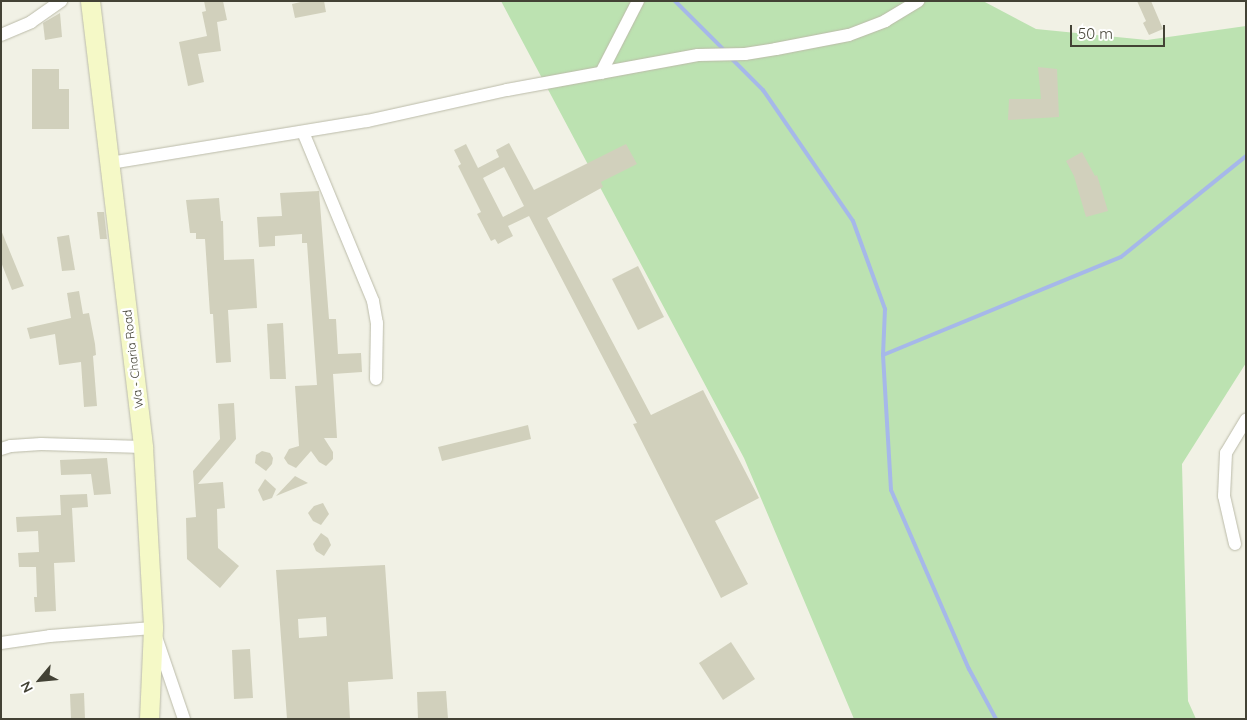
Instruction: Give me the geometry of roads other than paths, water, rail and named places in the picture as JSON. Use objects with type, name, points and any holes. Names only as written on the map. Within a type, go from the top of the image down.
[{"type":"street","points":[[1,35],[31,22],[61,1]]},
{"type":"street","name":"Wa - Charia Road","points":[[90,1],[143,447],[153,628],[149,719]]},
{"type":"street","points":[[600,73],[638,1]]},
{"type":"street","points":[[110,163],[303,132],[436,108],[507,90],[698,55],[745,54],[849,35],[885,21],[918,1]]},
{"type":"street","points":[[303,132],[374,301],[377,323],[376,379]]},
{"type":"street","points":[[1235,544],[1224,496],[1226,453],[1246,420]]},
{"type":"street","points":[[1,449],[11,446],[41,444],[143,447]]},
{"type":"street","points":[[1,643],[50,636],[153,628],[184,719]]},
{"type":"waterway","points":[[675,1],[725,51]]},
{"type":"waterway","points":[[731,58],[763,90],[853,221],[885,309],[883,355],[891,490],[969,669],[996,719]]},
{"type":"waterway","points":[[883,355],[1121,257],[1246,156]]}]
